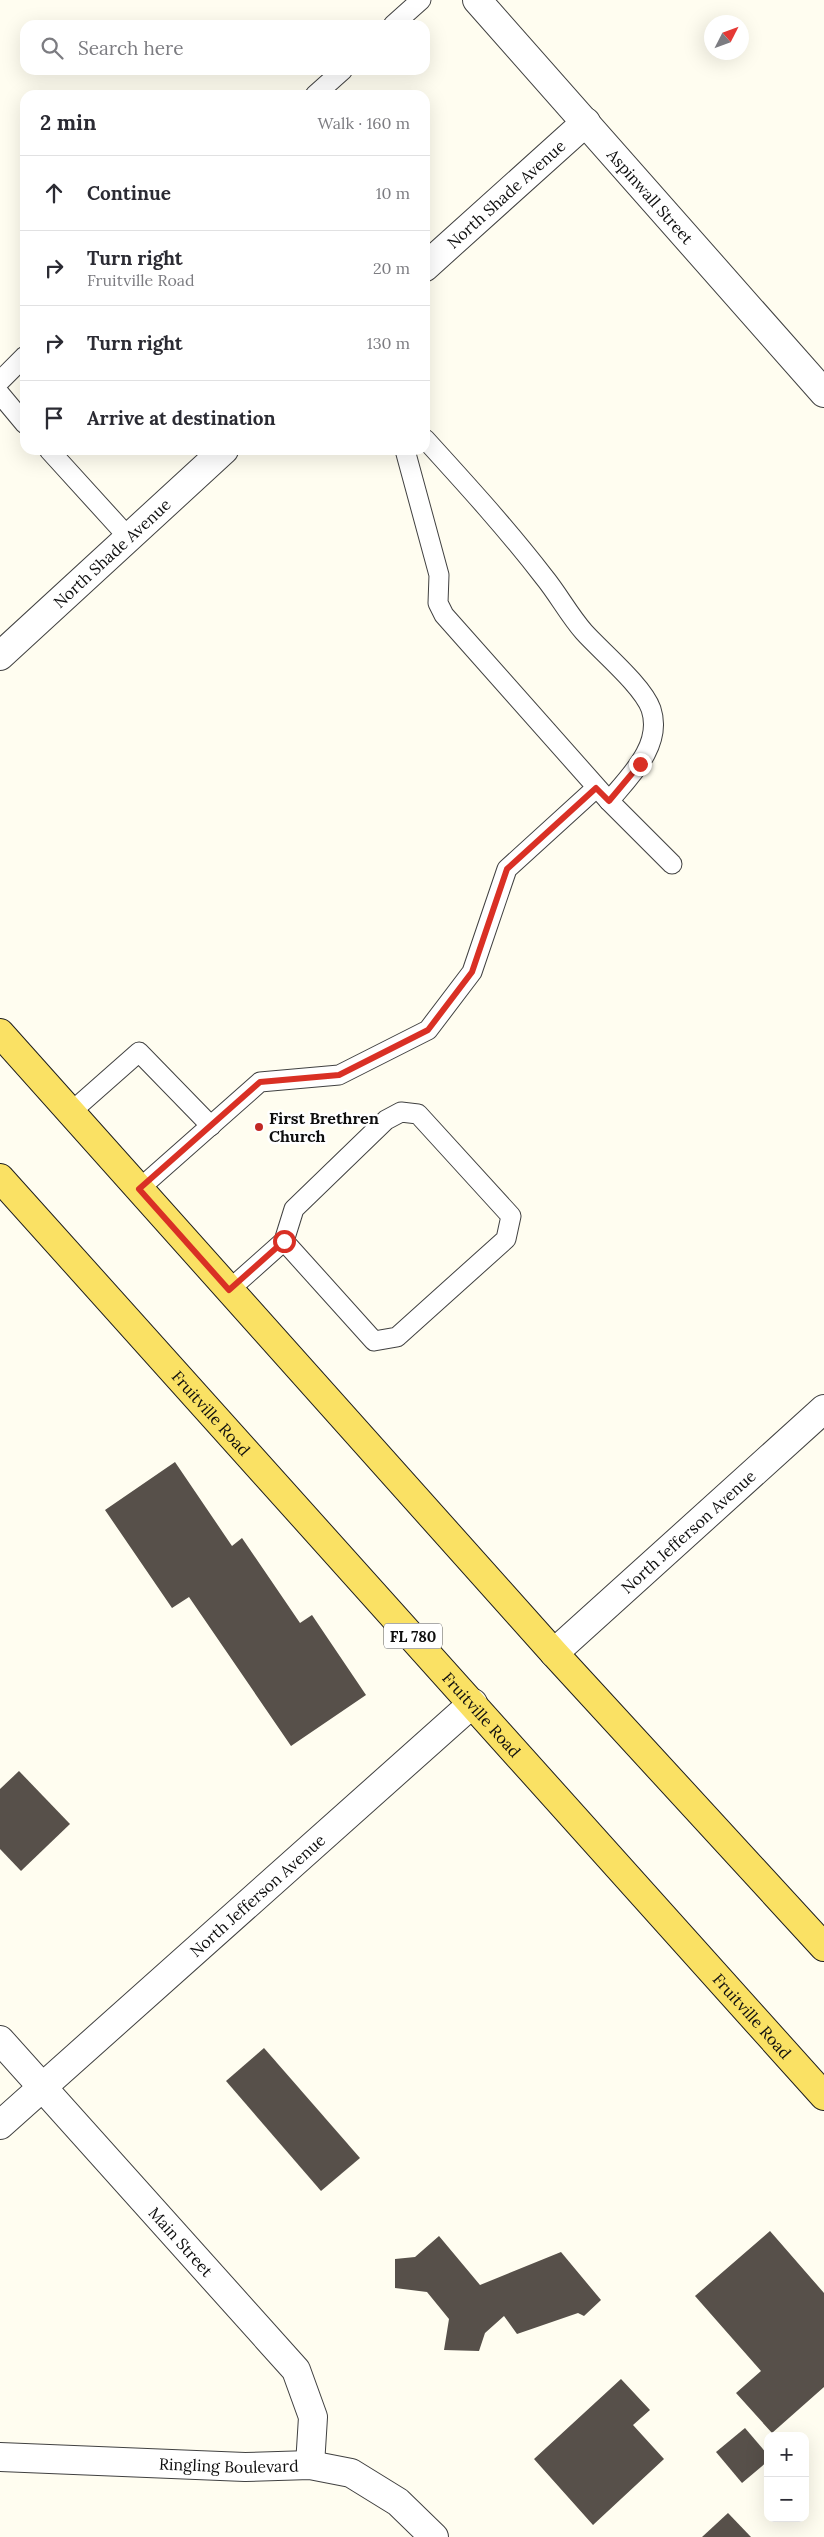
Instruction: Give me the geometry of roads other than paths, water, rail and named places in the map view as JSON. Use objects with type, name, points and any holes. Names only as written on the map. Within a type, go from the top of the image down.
[{"type":"main road","points":[[0,1033],[554,1653],[824,1947]]},
{"type":"main road","name":"Fruitville Road","points":[[0,1178],[824,2096]]},
{"type":"street","name":"Aspinwall Street","points":[[477,0],[819,376]]},
{"type":"street","name":"North Shade Avenue","points":[[430,262],[586,122]]},
{"type":"street","name":"North Shade Avenue","points":[[0,656],[219,455]]},
{"type":"street","name":"North Jefferson Avenue","points":[[554,1653],[824,1409]]},
{"type":"street","name":"North Jefferson Avenue","points":[[0,2125],[473,1703]]},
{"type":"street","name":"Main Street","points":[[0,2040],[296,2370],[314,2416],[310,2465]]},
{"type":"street","name":"Ringling Boulevard","points":[[0,2457],[245,2467],[310,2465],[351,2473],[398,2502],[434,2537]]},
{"type":"lane","points":[[399,20],[421,0]]},
{"type":"lane","points":[[321,90],[337,75]]},
{"type":"lane","points":[[0,381],[20,361]]},
{"type":"lane","points":[[0,394],[20,418]]},
{"type":"lane","points":[[139,1189],[260,1082],[339,1075],[428,1030],[472,972],[507,869],[640,764],[653,734],[651,709],[630,679],[583,631],[544,577],[486,507],[430,445]]},
{"type":"lane","points":[[54,455],[129,538]]},
{"type":"lane","points":[[406,455],[439,575],[438,604],[444,615],[529,709],[602,794],[672,864]]},
{"type":"lane","points":[[71,1112],[139,1052],[211,1126]]},
{"type":"lane","points":[[229,1290],[284,1241],[294,1209],[386,1120],[401,1112],[418,1114],[511,1216],[506,1239],[397,1337],[374,1341],[284,1241]]},
{"type":"place","name":"First Brethren Church","points":[[259,1127]]}]
